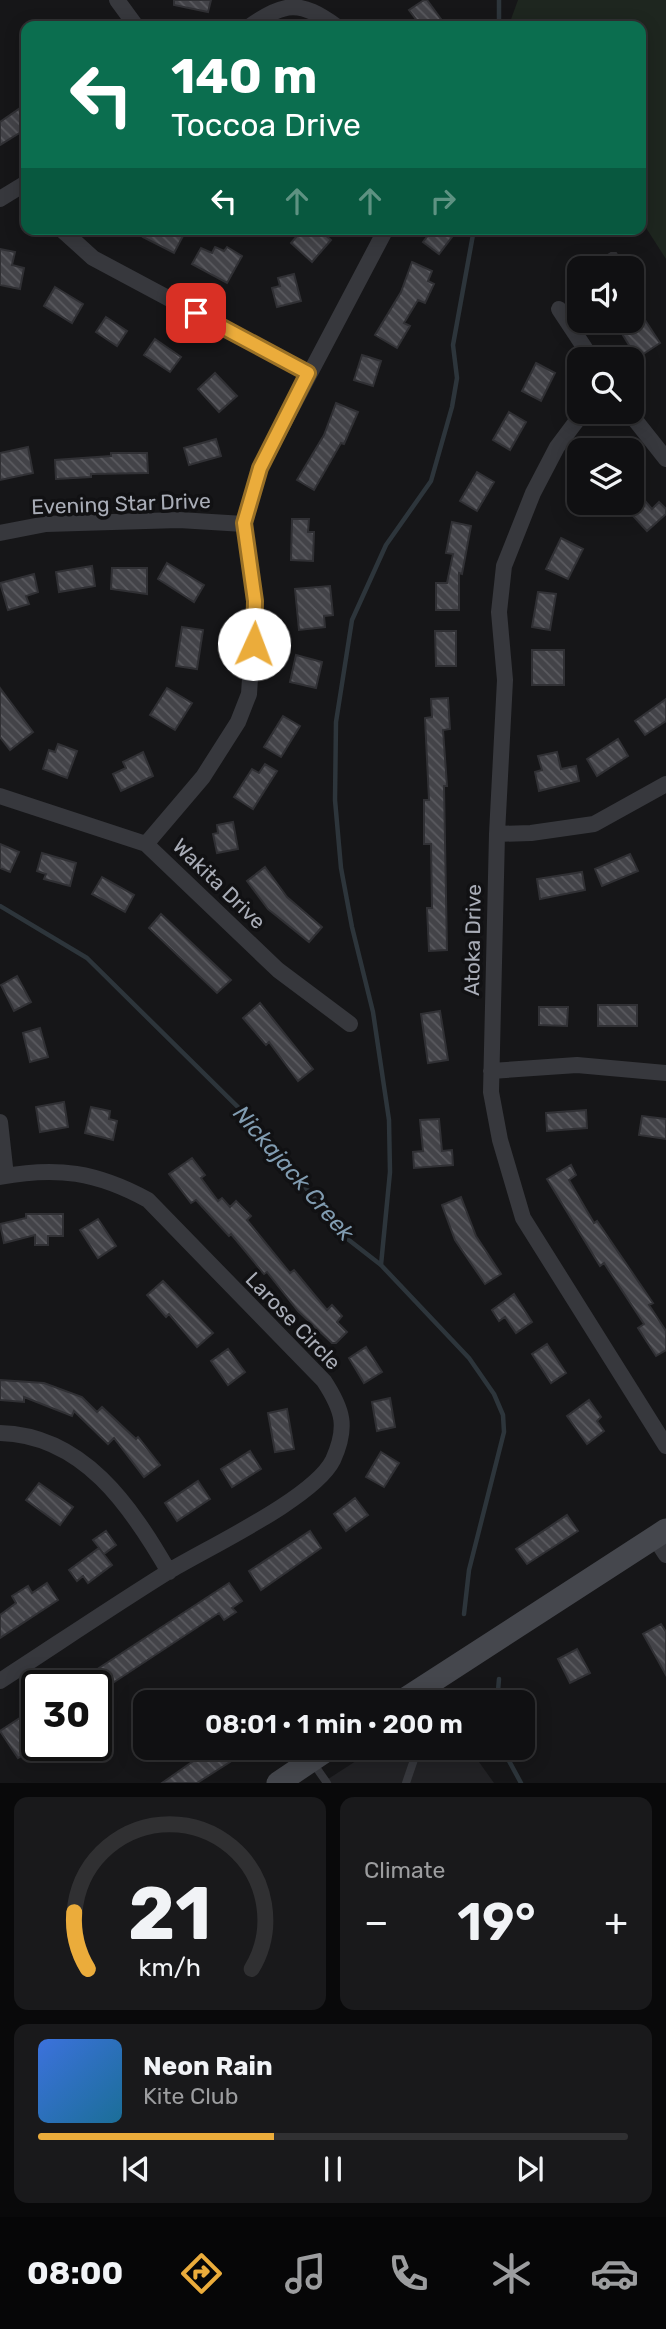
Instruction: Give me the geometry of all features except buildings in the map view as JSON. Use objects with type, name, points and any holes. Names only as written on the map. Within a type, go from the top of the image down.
[{"type":"main road","points":[[420,1690],[662,1541]]},
{"type":"main road","points":[[278,1783],[312,1760]]},
{"type":"street","points":[[117,0],[132,21]]},
{"type":"street","points":[[257,21],[277,7],[303,7],[327,21]]},
{"type":"street","points":[[0,199],[21,191]]},
{"type":"street","points":[[68,235],[93,258],[308,373]]},
{"type":"street","points":[[146,844],[203,777],[238,722],[249,694],[255,601],[244,523],[260,468],[383,235]]},
{"type":"street","points":[[559,309],[584,347]]},
{"type":"street","name":"Atoka Drive","points":[[574,424],[557,447],[533,493],[504,566],[499,612],[505,680],[496,834],[491,1092],[500,1140],[523,1218],[666,1446]]},
{"type":"street","points":[[638,424],[666,459]]},
{"type":"street","name":"Evening Star Drive","points":[[0,533],[46,524],[179,520],[244,523]]},
{"type":"street","points":[[496,834],[531,833],[594,824],[666,784]]},
{"type":"street","name":"Wakita Drive","points":[[0,796],[146,844],[278,970],[350,1024]]},
{"type":"street","points":[[491,1071],[577,1065],[666,1073]]},
{"type":"street","points":[[0,1122],[3,1176]]},
{"type":"street","name":"Larose Circle","points":[[0,1681],[169,1572],[307,1490],[332,1462],[343,1429],[339,1404],[324,1381],[148,1200],[115,1182],[75,1172],[3,1176]]},
{"type":"street","points":[[0,1433],[41,1438],[72,1454],[104,1478],[150,1539],[169,1572]]},
{"type":"lane","points":[[322,1760],[327,1783]]},
{"type":"lane","points":[[406,1783],[414,1760]]},
{"type":"shaded area","points":[[518,0],[666,0],[666,259],[646,228],[646,21],[510,21]]},
{"type":"shaded area","points":[[357,1760],[478,1760],[494,1783],[322,1783]]},
{"type":"waterway","points":[[499,0],[499,21]]},
{"type":"waterway","points":[[381,1265],[390,1172],[389,1120],[373,1012],[341,868],[335,800],[336,722],[352,620],[386,545],[431,481],[452,407],[457,378],[453,345],[473,235]]},
{"type":"waterway","name":"Nickajack Creek","points":[[0,906],[87,958],[255,1124],[345,1237],[381,1265],[469,1358],[494,1394],[503,1415],[504,1432],[469,1570],[464,1614]]},
{"type":"waterway","name":"Nickajack Creek","points":[[498,1690],[499,1679]]},
{"type":"waterway","name":"Nickajack Creek","points":[[509,1760],[521,1783]]},
{"type":"route","points":[[196,313],[308,373],[260,468],[244,523],[255,601],[254,644]]}]
